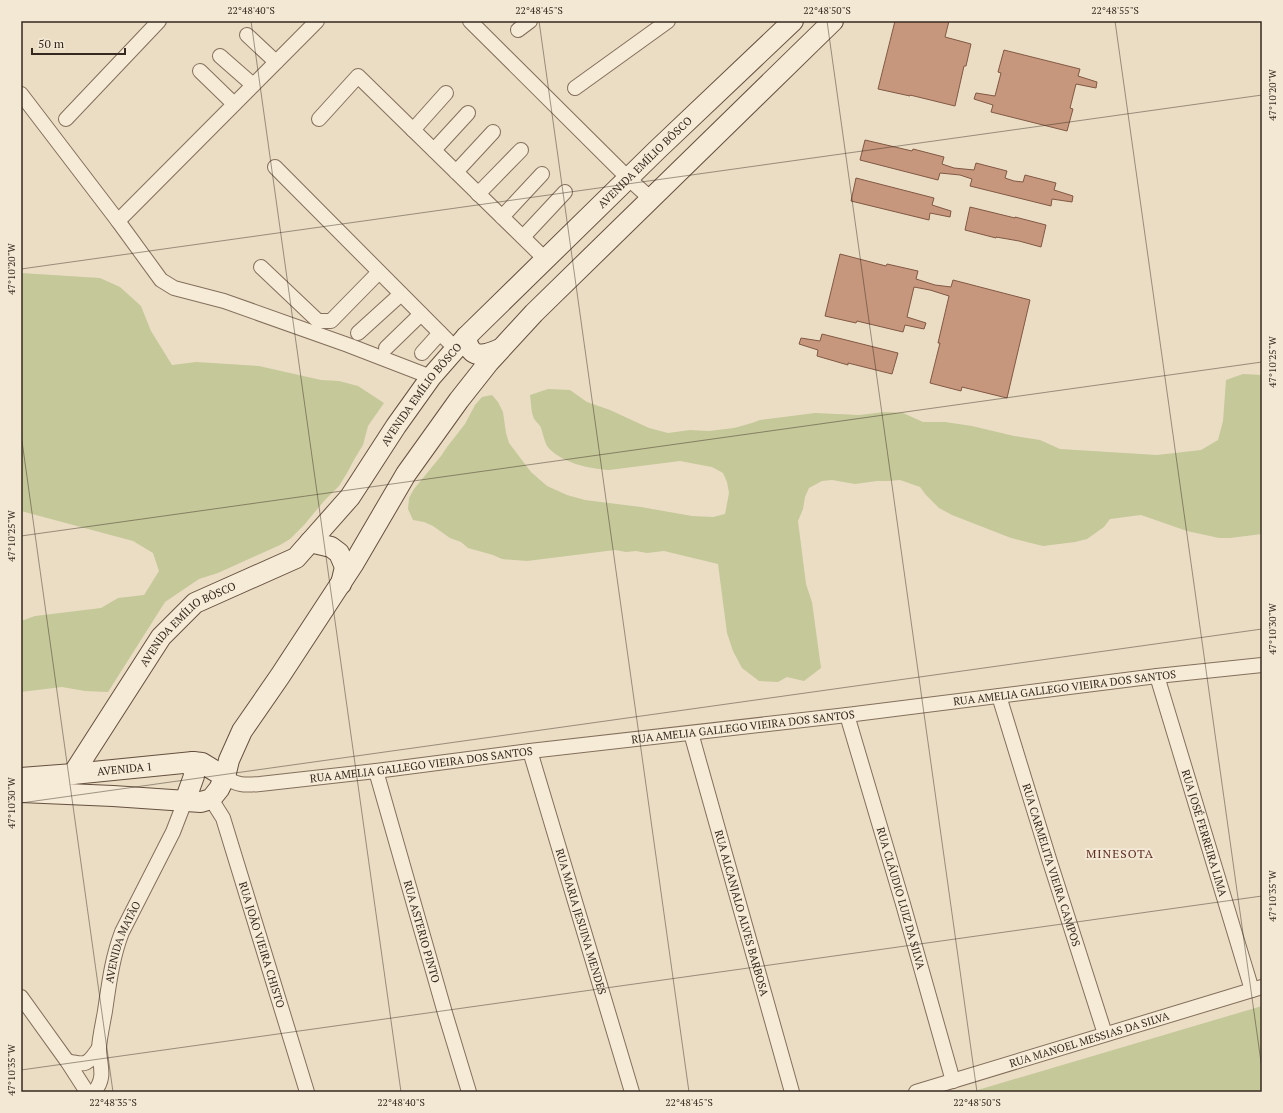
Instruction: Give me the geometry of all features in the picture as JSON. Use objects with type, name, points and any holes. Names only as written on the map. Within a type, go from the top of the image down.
[{"type":"main road","name":"AVENIDA EMÍLIO BÔSCO","points":[[73,774],[161,637],[195,603],[296,558],[350,496],[396,426],[442,363],[545,260],[793,21]]},
{"type":"main road","points":[[21,792],[201,802],[211,799],[219,789],[225,777],[229,760],[242,731],[354,564],[406,474],[459,400],[500,349],[534,313],[833,21]]},
{"type":"main road","points":[[461,343],[477,355],[489,354],[500,349]]},
{"type":"main road","points":[[310,542],[332,547],[339,552],[344,566],[341,584]]},
{"type":"main road","points":[[185,801],[194,776],[193,762]]},
{"type":"main road","name":"AVENIDA 1","points":[[21,778],[193,762],[202,763],[225,777]]},
{"type":"street","points":[[118,221],[317,21]]},
{"type":"street","points":[[470,21],[651,199]]},
{"type":"street","points":[[518,30],[530,21]]},
{"type":"street","points":[[575,88],[668,21]]},
{"type":"street","points":[[66,119],[157,22]]},
{"type":"street","points":[[247,35],[276,62]]},
{"type":"street","points":[[220,56],[253,85]]},
{"type":"street","points":[[200,71],[234,104]]},
{"type":"street","points":[[319,119],[358,76],[545,260]]},
{"type":"street","points":[[413,130],[446,93]]},
{"type":"street","points":[[21,94],[161,280],[174,288],[224,301],[348,345],[431,377]]},
{"type":"street","points":[[434,150],[468,113]]},
{"type":"street","points":[[456,172],[493,132]]},
{"type":"street","points":[[478,194],[521,150]]},
{"type":"street","points":[[275,167],[440,333],[461,343]]},
{"type":"street","points":[[502,217],[542,174]]},
{"type":"street","points":[[523,237],[565,192]]},
{"type":"street","points":[[261,267],[318,322],[331,321],[379,272]]},
{"type":"street","points":[[358,333],[401,294]]},
{"type":"street","points":[[386,348],[421,314]]},
{"type":"street","points":[[422,353],[440,333]]},
{"type":"street","name":"RUA AMELIA GALLEGO VIEIRA DOS SANTOS","points":[[225,777],[233,783],[242,785],[376,771],[530,751],[847,715],[1157,676],[1262,665]]},
{"type":"street","name":"RUA JOSÉ FERREIRA LIMA","points":[[1157,676],[1257,988]]},
{"type":"street","name":"RUA CARMELITA VIEIRA CAMPOS","points":[[999,696],[1105,1034]]},
{"type":"street","name":"RUA CLÁUDIO LUIZ DA SILVA","points":[[847,715],[903,904],[953,1081]]},
{"type":"street","name":"RUA ALCANJALO ALVES BARBOSA","points":[[691,733],[792,1092]]},
{"type":"street","name":"RUA MARIA JESUINA MENDES","points":[[530,751],[632,1092]]},
{"type":"street","name":"RUA ASTERIO PINTO","points":[[376,771],[469,1092]]},
{"type":"street","name":"RUA JOÃO VIEIRA CHISTO","points":[[211,799],[223,818],[308,1092]]},
{"type":"street","name":"AVENIDA MATÃO","points":[[94,1092],[101,1081],[102,1064],[99,1048],[113,961],[117,946],[122,932],[173,832],[185,801]]},
{"type":"street","name":"RUA MANOEL MESSIAS DA SILVA","points":[[916,1092],[1257,988]]},
{"type":"street","points":[[21,997],[67,1061],[87,1092]]},
{"type":"street","points":[[67,1061],[80,1064],[90,1061],[99,1048]]},
{"type":"green space","points":[[21,273],[100,278],[120,287],[141,306],[151,331],[172,365],[196,362],[259,366],[321,380],[339,381],[358,386],[384,403],[368,426],[363,445],[339,486],[304,525],[290,539],[280,545],[218,573],[199,579],[165,602],[108,692],[85,691],[62,687],[21,692],[21,621],[35,616],[101,608],[118,598],[144,595],[159,571],[153,553],[133,541],[21,511]]},
{"type":"green space","points":[[1243,374],[1262,375],[1262,534],[1219,538],[1187,531],[1141,515],[1110,519],[1104,527],[1087,539],[1043,546],[1011,538],[952,515],[939,508],[920,487],[900,480],[855,484],[832,480],[822,481],[809,488],[798,521],[806,584],[812,602],[821,668],[804,681],[787,677],[778,682],[759,681],[742,668],[733,651],[727,633],[718,564],[664,551],[647,553],[615,550],[527,561],[502,559],[468,548],[461,542],[450,538],[433,526],[424,522],[413,520],[408,509],[409,498],[414,489],[465,424],[475,405],[482,397],[492,395],[498,402],[503,412],[509,443],[531,472],[547,486],[567,495],[585,500],[641,507],[692,516],[713,517],[725,514],[729,493],[727,482],[723,473],[712,467],[680,461],[609,470],[575,464],[552,452],[547,446],[540,427],[534,418],[530,395],[548,389],[570,390],[587,402],[610,410],[649,428],[668,433],[690,430],[709,431],[734,428],[760,420],[815,413],[859,415],[885,412],[903,413],[923,422],[945,422],[972,426],[1014,436],[1040,440],[1060,449],[1157,455],[1201,450],[1218,440],[1223,421],[1226,380]]},
{"type":"green space","points":[[1262,1006],[1262,1092],[971,1092]]},
{"type":"building","points":[[895,21],[949,21],[945,37],[971,44],[966,66],[964,66],[955,106],[878,89]]},
{"type":"building","points":[[1004,50],[1080,69],[1078,76],[1097,82],[1096,88],[1076,84],[1070,108],[1073,109],[1067,131],[991,112],[993,105],[974,99],[976,93],[995,96],[1001,73],[998,72]]},
{"type":"building","points":[[865,140],[912,151],[913,149],[944,157],[942,164],[954,168],[974,170],[976,163],[1007,171],[1005,178],[1014,181],[1023,182],[1025,175],[1056,183],[1054,190],[1073,196],[1072,202],[1052,199],[1051,206],[970,186],[972,179],[960,175],[940,173],[938,180],[860,160]]},
{"type":"building","points":[[856,178],[934,198],[932,205],[951,211],[950,217],[930,213],[929,220],[851,201]]},
{"type":"building","points":[[970,207],[1046,225],[1041,247],[965,230]]},
{"type":"building","points":[[840,254],[886,266],[887,264],[918,271],[916,279],[935,285],[951,287],[953,280],[1030,300],[1007,398],[962,387],[961,391],[930,383],[940,343],[938,343],[949,296],[914,287],[907,317],[926,323],[924,329],[905,325],[903,332],[857,321],[856,323],[825,316]]},
{"type":"building","points":[[822,334],[898,353],[892,374],[848,363],[848,365],[817,356],[818,350],[799,344],[801,338],[820,341]]},
{"type":"district","name":"MINESOTA","points":[[1120,854]]}]
